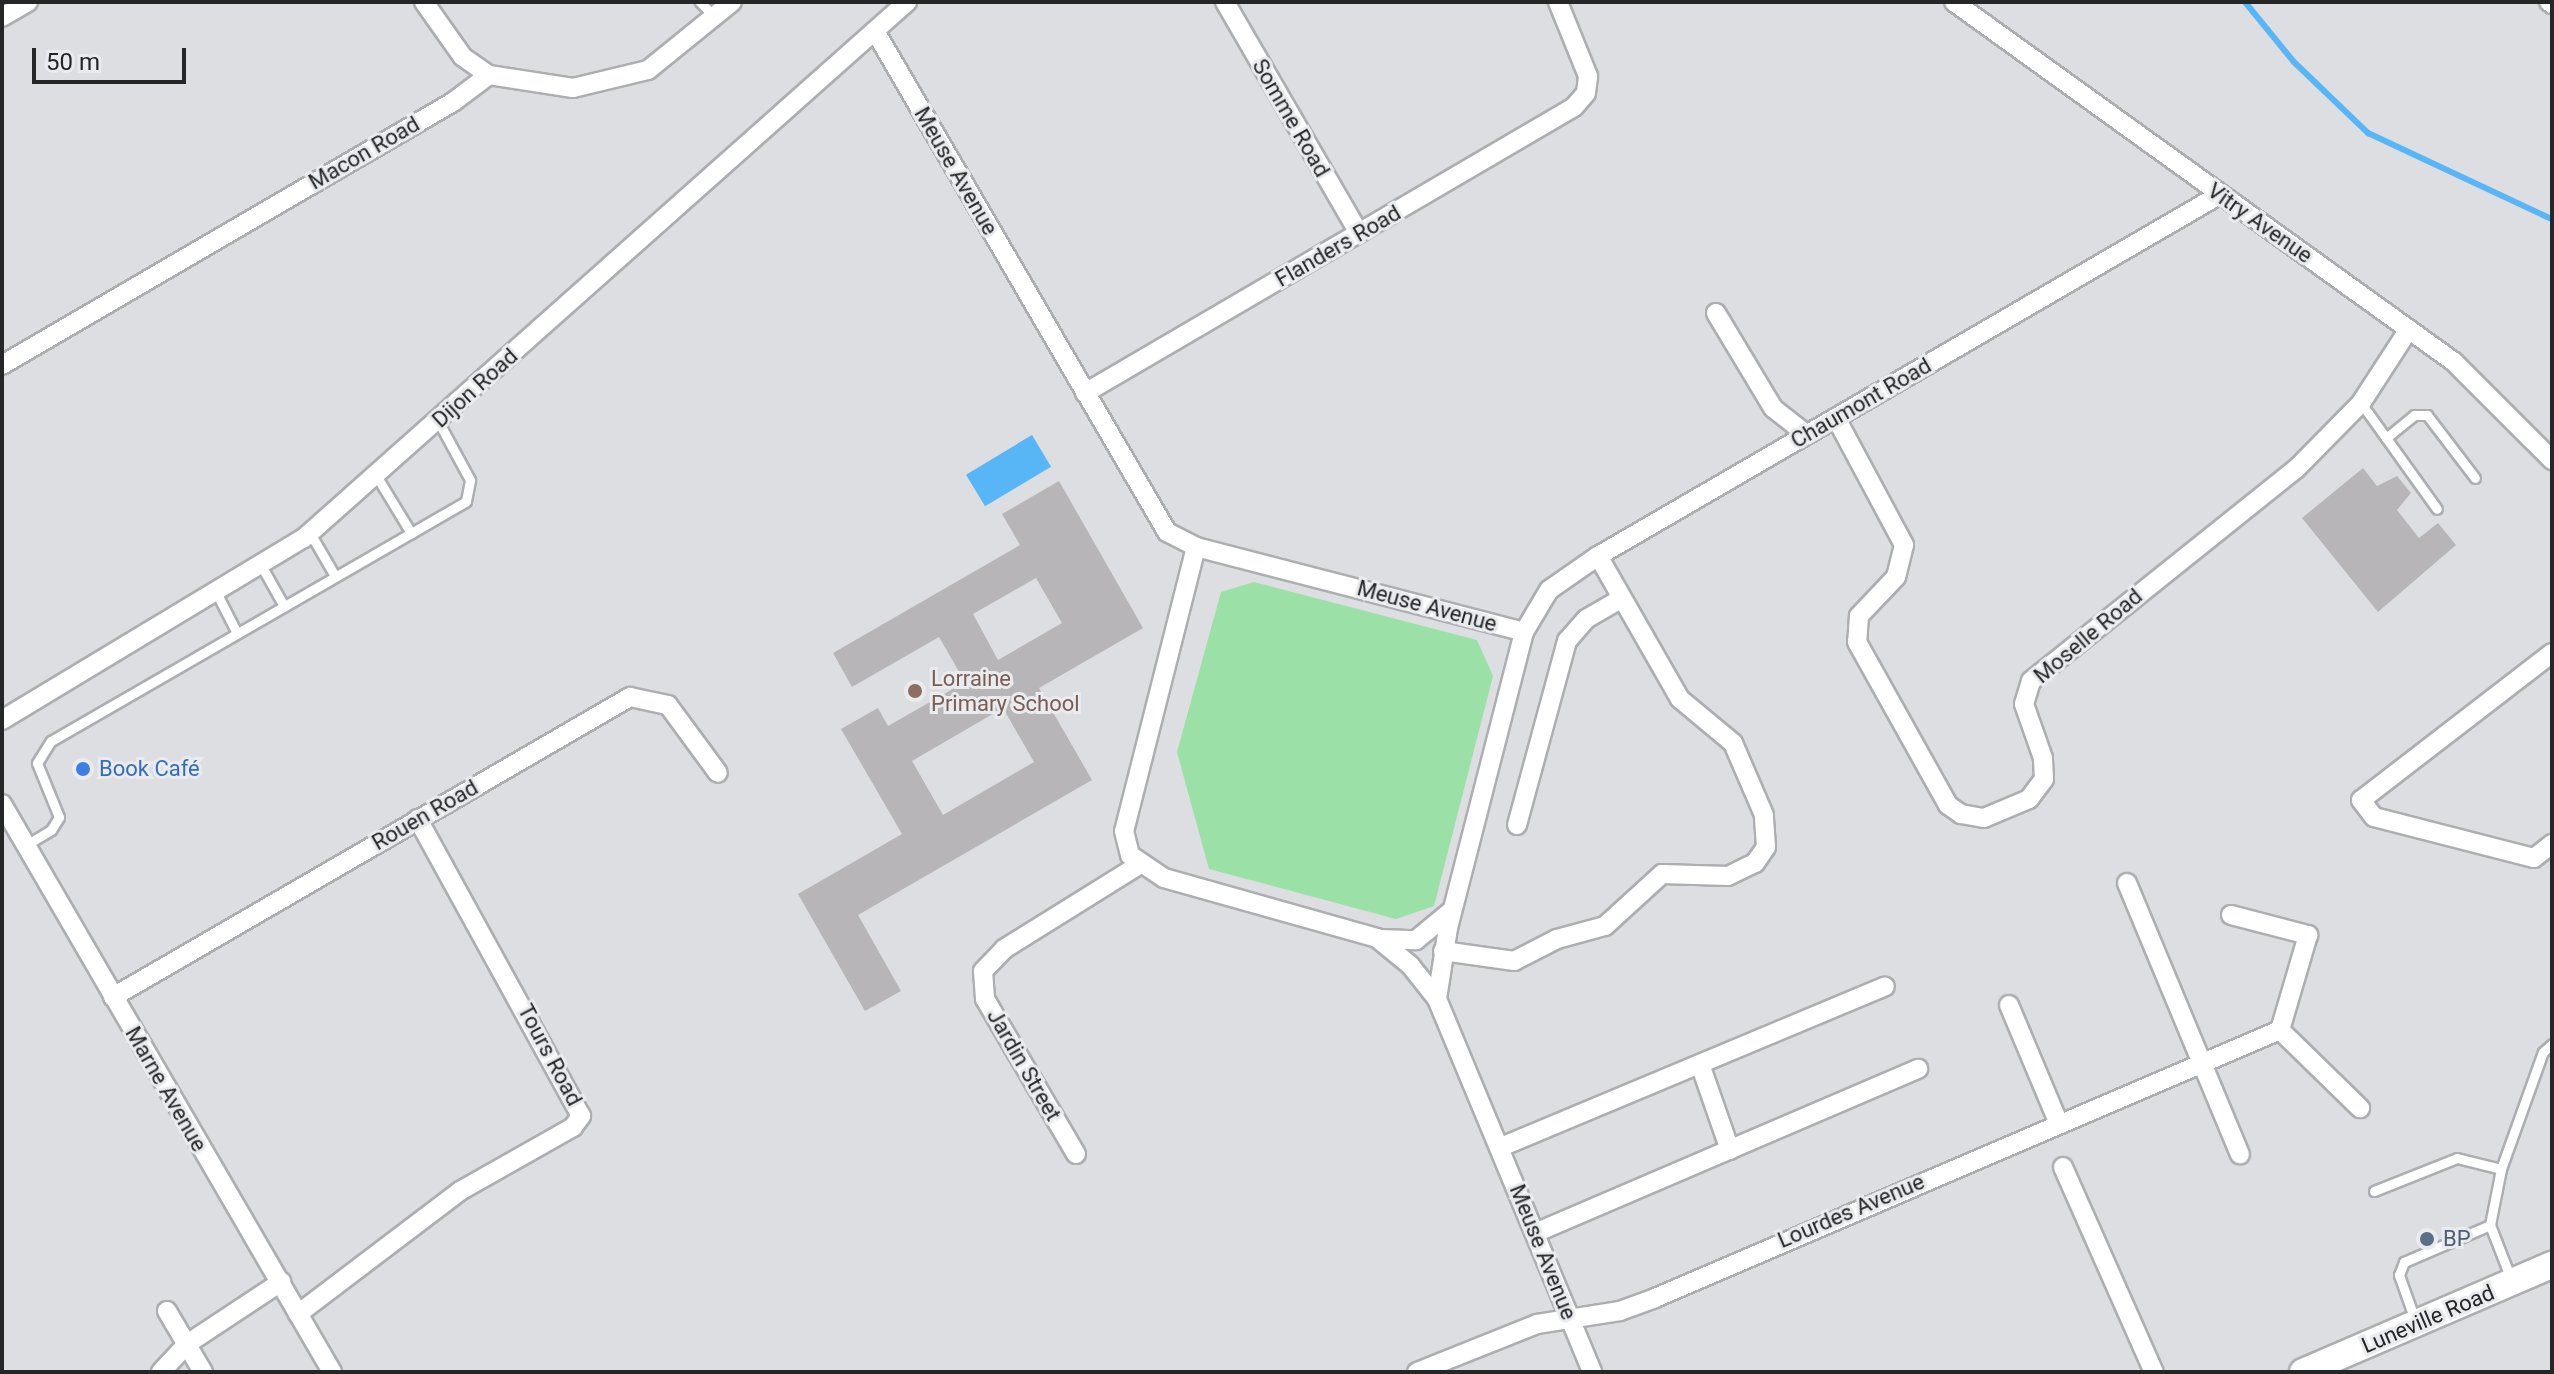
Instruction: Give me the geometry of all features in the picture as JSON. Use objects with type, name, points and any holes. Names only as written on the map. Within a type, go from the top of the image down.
[{"type":"street","points":[[2,17],[28,2]]},
{"type":"street","points":[[424,2],[463,57],[489,75],[548,88],[622,81],[648,70],[732,2]]},
{"type":"street","name":"Dijon Road","points":[[2,720],[262,567],[310,533],[377,477],[907,2]]},
{"type":"street","name":"Somme Road","points":[[1225,2],[1359,233]]},
{"type":"street","name":"Flanders Road","points":[[1085,393],[1552,122],[1586,93],[1588,76],[1558,2]]},
{"type":"street","name":"Vitry Avenue","points":[[1954,2],[2486,387],[2552,460]]},
{"type":"street","name":"Meuse Avenue","points":[[875,31],[1167,532],[1196,547],[1524,632],[1443,951],[1437,999]]},
{"type":"street","name":"Macon Road","points":[[2,365],[453,102],[489,75]]},
{"type":"street","name":"Chaumont Road","points":[[1524,632],[1549,590],[1598,556],[2219,195]]},
{"type":"street","points":[[1716,313],[1773,408],[1806,434]]},
{"type":"street","name":"Moselle Road","points":[[1836,418],[1904,545],[1896,577],[1859,616],[1857,642],[1948,805],[1984,818],[2029,799],[2044,779],[2043,758],[2024,704],[2031,681],[2296,469],[2361,403],[2409,329]]},
{"type":"street","points":[[1139,865],[1124,831],[1196,547]]},
{"type":"street","points":[[1443,951],[1514,961],[1557,939],[1605,926],[1671,869],[1728,876],[1762,856],[1764,815],[1737,751],[1680,699],[1598,556]]},
{"type":"street","points":[[1517,825],[1567,641],[1586,619],[1620,599]]},
{"type":"street","points":[[2552,653],[2361,800],[2374,817],[2534,858],[2552,844]]},
{"type":"street","name":"Rouen Road","points":[[113,997],[630,697],[668,705],[718,773]]},
{"type":"street","name":"Marne Avenue","points":[[2,804],[332,1372]]},
{"type":"street","name":"Tours Road","points":[[298,1314],[460,1191],[573,1127],[581,1116],[418,819]]},
{"type":"street","name":"Meuse Avenue","points":[[1139,865],[1377,938],[1416,940],[1455,907]]},
{"type":"street","name":"Jardin Street","points":[[1076,1154],[985,999],[983,971],[1004,949],[1139,865]]},
{"type":"street","points":[[2127,883],[2240,1154]]},
{"type":"street","points":[[2231,915],[2308,935],[2280,1030],[2360,1108]]},
{"type":"street","name":"Meuse Avenue","points":[[1377,938],[1410,965],[1437,999],[1592,1372]]},
{"type":"street","points":[[1501,1147],[1885,986]]},
{"type":"street","points":[[2009,1005],[2059,1124]]},
{"type":"street","name":"Lourdes Avenue","points":[[1417,1372],[1537,1324],[1655,1298],[2280,1030]]},
{"type":"street","points":[[1700,1064],[1730,1150]]},
{"type":"street","points":[[1535,1233],[1918,1069]]},
{"type":"street","points":[[2063,1167],[2154,1372]]},
{"type":"street","name":"Luneville Road","points":[[2320,1369],[2552,1265]]},
{"type":"street","points":[[161,1372],[187,1344],[281,1282]]},
{"type":"street","points":[[167,1311],[203,1372]]},
{"type":"lane","points":[[700,2],[715,17]]},
{"type":"lane","points":[[2361,403],[2437,509]]},
{"type":"lane","points":[[2386,438],[2414,415],[2427,415],[2475,478]]},
{"type":"lane","points":[[26,845],[51,830],[59,817],[37,763],[51,741],[466,501],[471,487],[438,421]]},
{"type":"lane","points":[[377,477],[411,533]]},
{"type":"lane","points":[[310,533],[335,576]]},
{"type":"lane","points":[[262,567],[284,606]]},
{"type":"lane","points":[[217,594],[237,633]]},
{"type":"lane","points":[[2513,1282],[2490,1225],[2501,1169],[2543,1052],[2552,1044]]},
{"type":"lane","points":[[2374,1191],[2457,1158],[2501,1169]]},
{"type":"lane","points":[[2417,1323],[2399,1275],[2404,1262],[2490,1225]]},
{"type":"green space","points":[[1254,582],[1477,640],[1493,676],[1434,906],[1396,919],[1209,869],[1177,752],[1221,592]]},
{"type":"water","points":[[1032,435],[1051,467],[985,506],[966,475]]},
{"type":"building","points":[[2363,468],[2377,486],[2397,476],[2411,493],[2397,510],[2419,538],[2438,523],[2456,545],[2378,612],[2302,518]]},
{"type":"building","points":[[1059,481],[1143,628],[1039,688],[1092,780],[858,915],[901,991],[865,1011],[798,894],[902,834],[841,729],[878,708],[888,726],[965,682],[939,637],[852,687],[833,653],[1020,545],[1002,514]],"holes":[[[1036,578],[1062,623],[998,660],[973,614]],[[1003,708],[1034,762],[943,815],[912,761]]]},
{"type":"waterway","points":[[2245,2],[2294,62],[2368,133],[2552,219]]},
{"type":"place","name":"Lorraine Primary School","points":[[915,691]]},
{"type":"place","name":"Book Café","points":[[83,769]]},
{"type":"place","name":"BP","points":[[2427,1239]]}]
